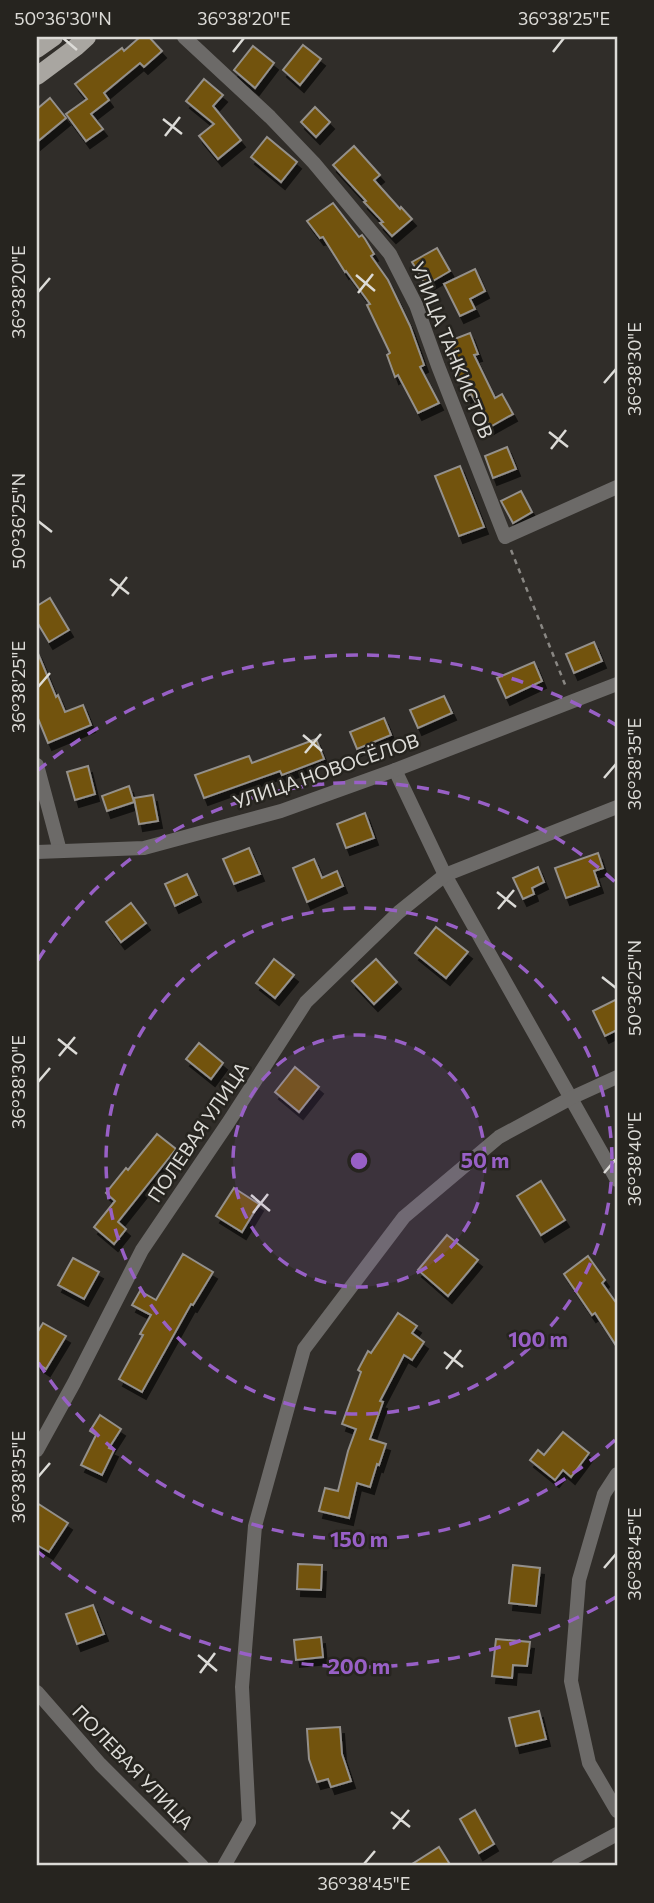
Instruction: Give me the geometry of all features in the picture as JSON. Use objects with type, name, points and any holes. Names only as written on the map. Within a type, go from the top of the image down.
[{"type":"main road","points":[[37,49],[54,37]]},
{"type":"main road","points":[[37,76],[87,37]]},
{"type":"street","name":"УЛИЦА ТАНКИСТОВ","points":[[184,37],[270,117],[314,163],[390,254],[416,304],[505,537]]},
{"type":"street","points":[[505,537],[617,487]]},
{"type":"street","name":"УЛИЦА НОВОСЁЛОВ","points":[[37,852],[144,848],[281,811],[617,684]]},
{"type":"street","points":[[37,765],[60,851]]},
{"type":"street","points":[[395,770],[445,875],[617,1180]]},
{"type":"street","name":"ПОЛЕВАЯ УЛИЦА","points":[[37,1450],[142,1250],[306,1002],[400,912],[445,875],[617,807]]},
{"type":"street","points":[[224,1866],[249,1822],[242,1688],[255,1526],[304,1349],[404,1217],[499,1137],[571,1098],[617,1077]]},
{"type":"street","points":[[617,1474],[604,1494],[579,1580],[571,1681],[589,1763],[617,1811]]},
{"type":"street","name":"ПОЛЕВАЯ УЛИЦА","points":[[37,1692],[100,1764],[202,1866]]},
{"type":"street","points":[[558,1866],[617,1834]]},
{"type":"path","points":[[505,537],[571,701]]},
{"type":"building","points":[[140,37],[149,37],[162,51],[144,67],[140,63],[104,93],[109,100],[91,114],[103,129],[86,141],[66,114],[87,99],[75,84]]},
{"type":"building","points":[[303,45],[321,59],[300,85],[283,70]]},
{"type":"building","points":[[253,46],[274,63],[255,88],[234,70]]},
{"type":"building","points":[[204,79],[223,95],[213,106],[241,140],[218,159],[199,136],[214,124],[186,101]]},
{"type":"building","points":[[50,98],[66,118],[37,142],[37,109]]},
{"type":"building","points":[[315,107],[330,122],[316,137],[301,122]]},
{"type":"building","points":[[267,137],[297,162],[281,182],[251,157]]},
{"type":"building","points":[[354,146],[380,175],[374,180],[412,219],[392,236],[364,202],[366,201],[333,165]]},
{"type":"building","points":[[333,203],[359,237],[362,235],[365,239],[374,254],[371,256],[388,280],[410,326],[424,365],[420,367],[439,403],[418,413],[398,375],[395,377],[387,355],[390,353],[367,305],[370,304],[323,237],[320,238],[307,221]]},
{"type":"building","points":[[437,248],[450,271],[426,285],[412,262]]},
{"type":"building","points":[[475,269],[485,291],[470,299],[475,309],[460,316],[444,284]]},
{"type":"building","points":[[470,333],[478,354],[474,355],[495,398],[502,394],[513,414],[490,427],[471,394],[467,396],[444,343]]},
{"type":"building","points":[[507,447],[516,469],[493,478],[485,456]]},
{"type":"building","points":[[460,466],[484,527],[459,536],[435,476]]},
{"type":"building","points":[[521,491],[532,512],[513,523],[501,501]]},
{"type":"building","points":[[50,598],[69,630],[49,642],[37,622],[37,606]]},
{"type":"building","points":[[594,642],[602,661],[574,673],[566,654]]},
{"type":"building","points":[[37,651],[65,712],[83,705],[91,725],[48,743],[37,716]]},
{"type":"building","points":[[534,662],[542,681],[506,698],[497,678]]},
{"type":"building","points":[[444,696],[452,713],[418,728],[410,710]]},
{"type":"building","points":[[384,718],[391,735],[357,749],[350,732]]},
{"type":"building","points":[[316,739],[324,759],[282,775],[280,771],[204,798],[195,775],[249,756],[252,763]]},
{"type":"building","points":[[88,766],[95,794],[75,800],[67,772]]},
{"type":"building","points":[[129,786],[134,802],[107,811],[102,796]]},
{"type":"building","points":[[153,795],[158,821],[139,824],[134,798]]},
{"type":"building","points":[[365,813],[374,838],[346,848],[337,824]]},
{"type":"building","points":[[249,848],[260,874],[234,884],[223,859]]},
{"type":"building","points":[[598,853],[603,868],[594,871],[599,886],[566,898],[555,868]]},
{"type":"building","points":[[314,859],[322,878],[337,871],[343,886],[307,902],[293,868]]},
{"type":"building","points":[[538,867],[544,882],[532,888],[534,894],[523,899],[513,878]]},
{"type":"building","points":[[187,874],[197,895],[175,906],[165,884]]},
{"type":"building","points":[[131,903],[146,923],[121,942],[106,922]]},
{"type":"building","points":[[436,927],[468,952],[446,978],[415,953]]},
{"type":"building","points":[[274,959],[294,975],[275,998],[256,983]]},
{"type":"building","points":[[376,959],[397,982],[374,1004],[352,981]]},
{"type":"building","points":[[617,999],[617,1030],[605,1036],[593,1011]]},
{"type":"building","points":[[199,1043],[223,1063],[211,1079],[186,1059]]},
{"type":"building","points":[[295,1067],[319,1087],[299,1112],[275,1092]]},
{"type":"building","points":[[157,1134],[176,1149],[118,1222],[126,1229],[114,1244],[94,1227],[115,1201],[106,1193]]},
{"type":"building","points":[[541,1181],[565,1220],[541,1235],[517,1196]]},
{"type":"building","points":[[234,1188],[259,1204],[242,1232],[216,1216]]},
{"type":"building","points":[[447,1235],[478,1260],[448,1296],[418,1270]]},
{"type":"building","points":[[183,1254],[213,1272],[193,1305],[191,1304],[142,1392],[119,1379],[151,1315],[132,1305],[140,1291],[156,1300]]},
{"type":"building","points":[[588,1256],[605,1280],[602,1283],[617,1304],[617,1347],[595,1313],[592,1315],[564,1274]]},
{"type":"building","points":[[73,1258],[99,1272],[84,1299],[58,1285]]},
{"type":"building","points":[[398,1313],[417,1326],[412,1333],[424,1342],[412,1360],[404,1355],[380,1401],[383,1402],[370,1439],[386,1444],[379,1465],[377,1464],[370,1487],[357,1483],[349,1518],[319,1511],[325,1488],[338,1491],[356,1429],[342,1424],[361,1372],[358,1370],[368,1351],[371,1353]]},
{"type":"building","points":[[43,1323],[66,1336],[46,1369],[37,1363],[37,1333]]},
{"type":"building","points":[[100,1415],[121,1429],[109,1448],[114,1450],[102,1475],[81,1465],[96,1435],[90,1431]]},
{"type":"building","points":[[563,1432],[589,1453],[571,1477],[563,1470],[555,1480],[530,1460],[538,1450],[544,1455]]},
{"type":"building","points":[[37,1503],[68,1523],[49,1552],[37,1545]]},
{"type":"building","points":[[298,1564],[322,1565],[321,1590],[297,1589]]},
{"type":"building","points":[[513,1565],[540,1568],[536,1606],[509,1603]]},
{"type":"building","points":[[93,1605],[104,1634],[77,1644],[66,1614]]},
{"type":"building","points":[[321,1637],[323,1657],[296,1660],[294,1640]]},
{"type":"building","points":[[496,1639],[530,1642],[527,1666],[513,1665],[512,1678],[492,1676]]},
{"type":"building","points":[[539,1711],[546,1739],[516,1746],[509,1718]]},
{"type":"building","points":[[340,1727],[342,1754],[351,1781],[331,1787],[328,1779],[317,1782],[309,1759],[307,1729]]},
{"type":"building","points":[[475,1810],[494,1844],[479,1853],[460,1819]]},
{"type":"building","points":[[439,1847],[451,1866],[409,1866]]}]
